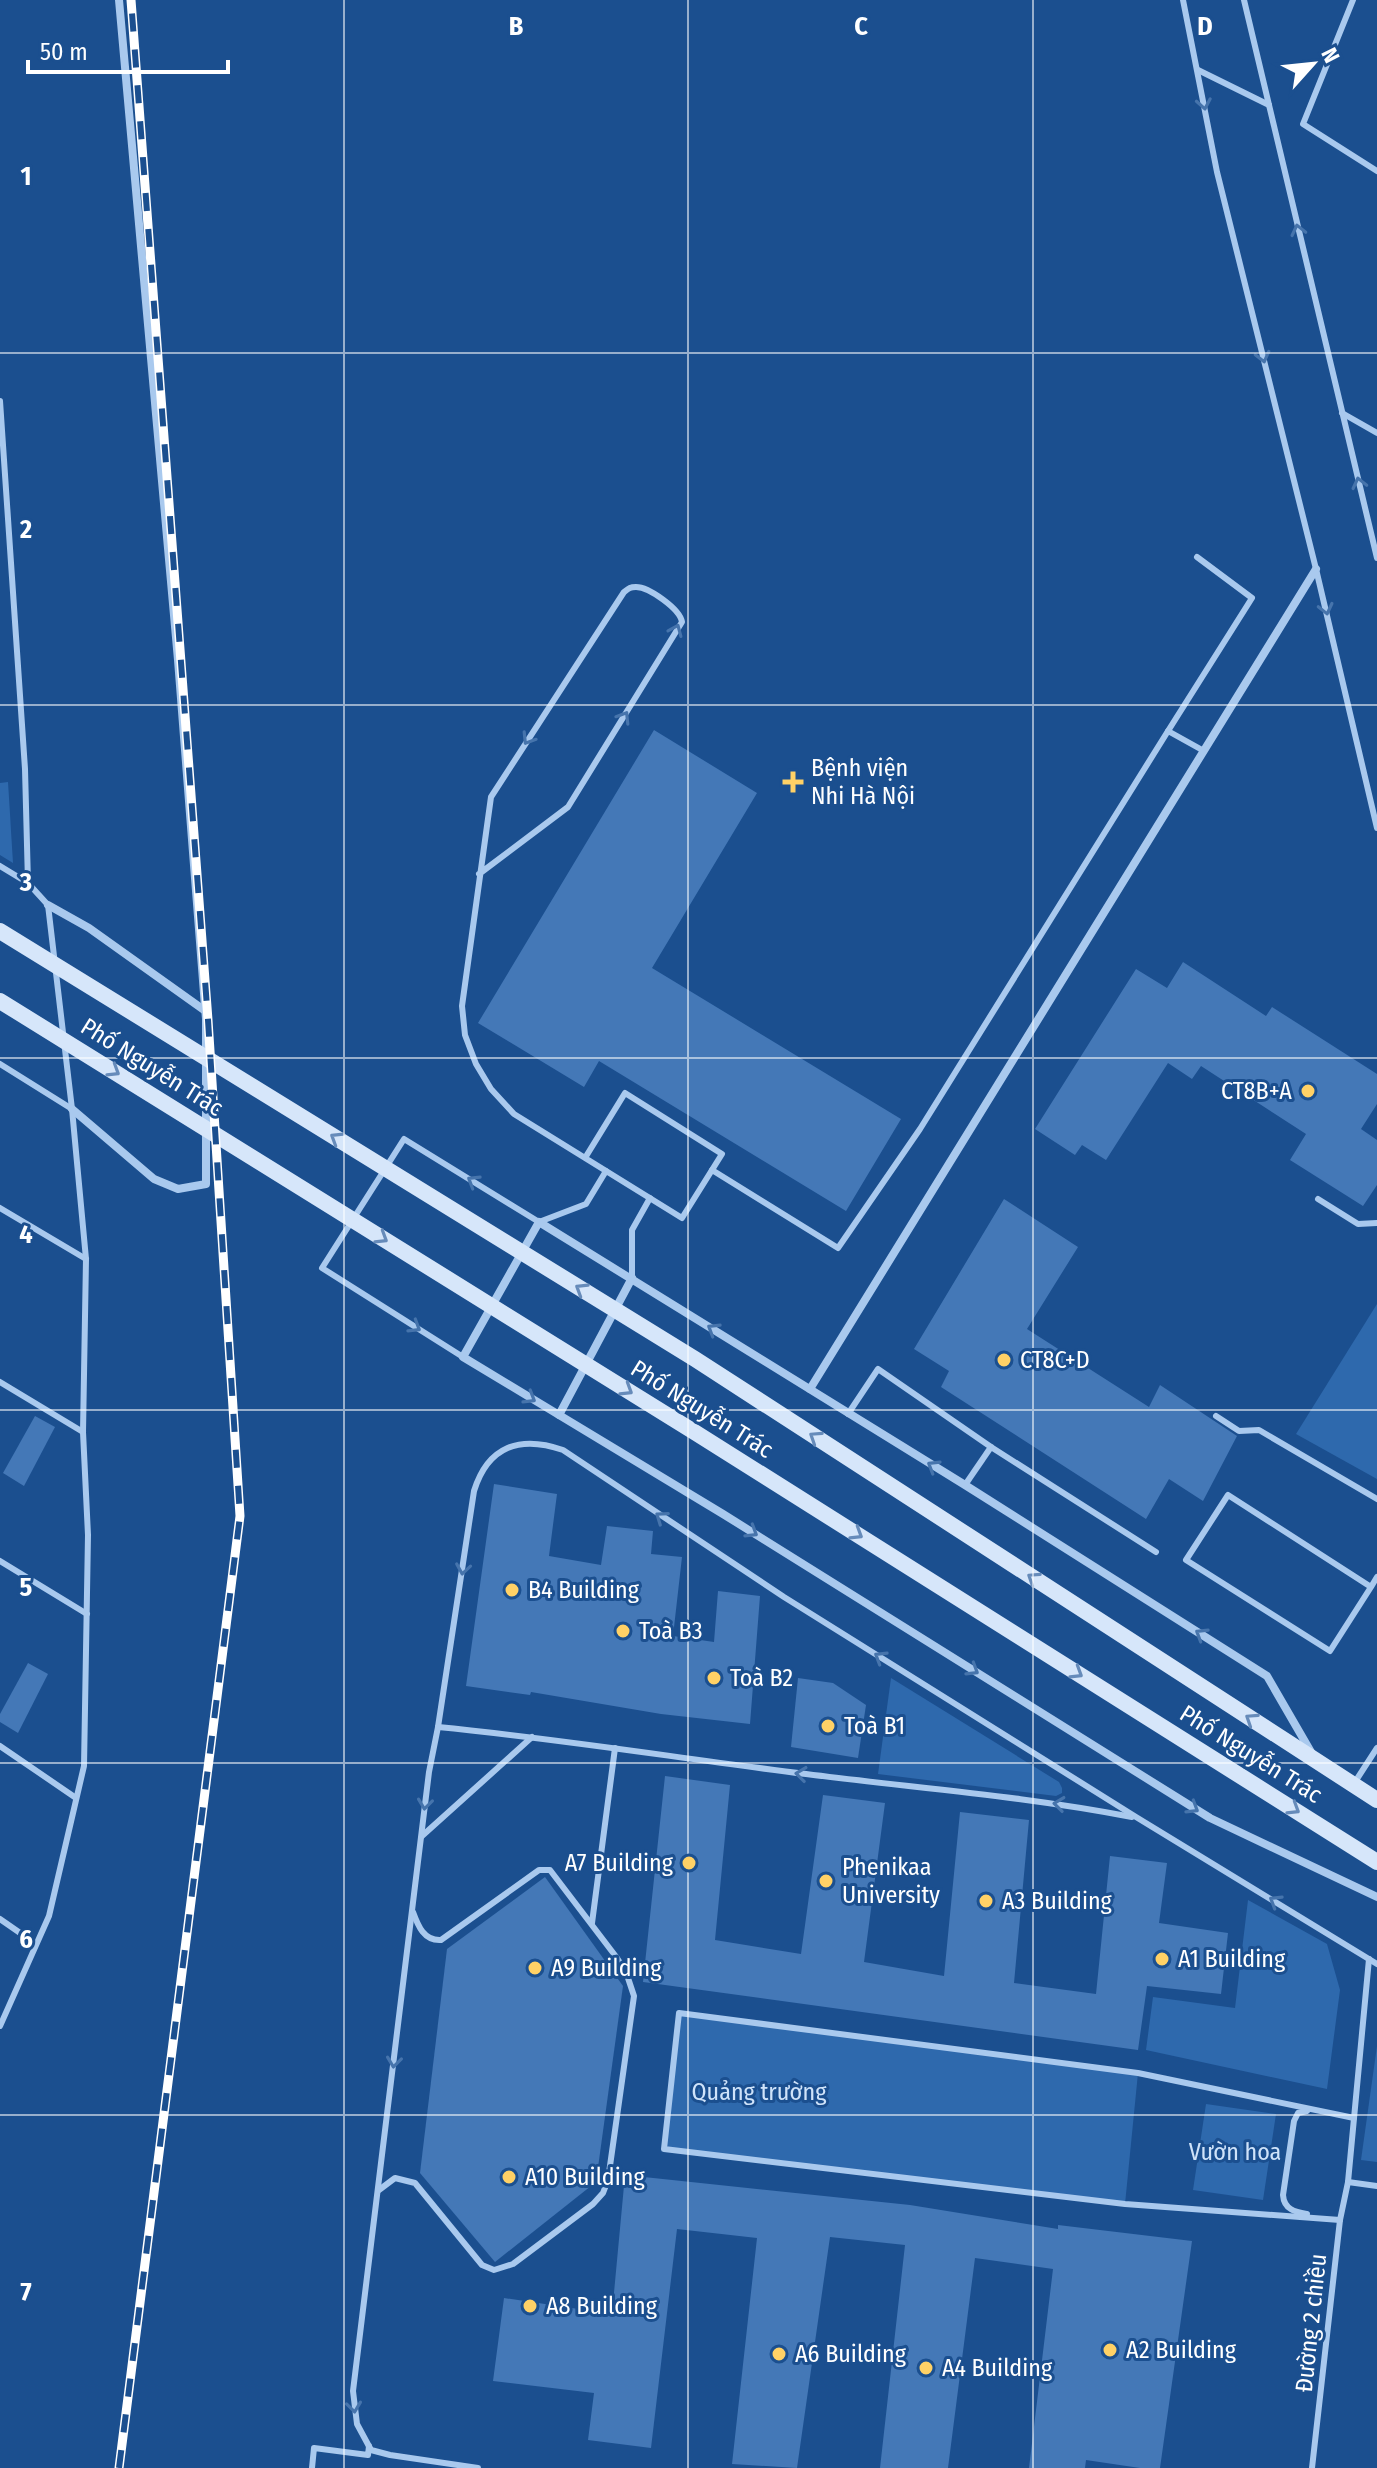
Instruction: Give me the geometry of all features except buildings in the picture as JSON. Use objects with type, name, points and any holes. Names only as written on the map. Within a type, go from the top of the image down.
[{"type":"main road","name":"Phố Nguyễn Trác","points":[[0,931],[695,1359],[1377,1800]]},
{"type":"main road","name":"Phố Nguyễn Trác","points":[[0,1001],[696,1433],[1377,1862]]},
{"type":"street","points":[[72,1109],[154,1179],[178,1189],[206,1184],[204,1010],[177,645],[119,0]]},
{"type":"street","points":[[810,1389],[1316,569]]},
{"type":"street","points":[[48,905],[89,928],[204,1010]]},
{"type":"street","points":[[539,1222],[463,1357],[723,1514],[1210,1818],[1377,1897]]},
{"type":"street","name":"Phố Nguyễn Trác","points":[[539,1222],[1267,1676],[1317,1762]]},
{"type":"street","points":[[559,1415],[632,1278]]},
{"type":"lane","points":[[1183,0],[1217,172],[1377,828]]},
{"type":"lane","points":[[1244,0],[1377,558]]},
{"type":"lane","points":[[1353,0],[1303,124],[1377,171]]},
{"type":"lane","points":[[1198,70],[1269,105]]},
{"type":"lane","points":[[0,401],[25,769],[28,883]]},
{"type":"lane","points":[[1342,413],[1377,433]]},
{"type":"lane","points":[[712,1170],[838,1248],[920,1129],[1252,598],[1197,557]]},
{"type":"lane","points":[[479,874],[568,807],[682,622],[676,609],[641,587],[632,586],[624,592],[491,797],[479,874],[462,1006],[465,1035],[476,1064],[491,1089],[514,1114],[585,1158],[606,1171],[650,1198],[682,1218],[722,1154],[625,1093],[585,1158]]},
{"type":"lane","points":[[1168,731],[1204,751]]},
{"type":"lane","points":[[0,866],[28,883],[48,905],[86,1259],[83,1432],[88,1535],[84,1766],[49,1916],[0,2026]]},
{"type":"lane","points":[[0,1064],[72,1109]]},
{"type":"lane","points":[[463,1357],[322,1268],[404,1139],[539,1222],[586,1204],[606,1171]]},
{"type":"lane","points":[[632,1278],[632,1230],[650,1198]]},
{"type":"lane","points":[[1318,1199],[1358,1224],[1377,1223]]},
{"type":"lane","points":[[0,1208],[86,1259]]},
{"type":"lane","points":[[848,1414],[878,1369],[991,1447],[1156,1552]]},
{"type":"lane","points":[[0,1382],[83,1432]]},
{"type":"lane","points":[[1216,1416],[1239,1431],[1259,1430],[1377,1499]]},
{"type":"lane","points":[[478,2468],[371,2450],[357,2424],[353,2391],[429,1772],[474,1491],[485,1466],[507,1448],[535,1443],[563,1450],[770,1589],[1377,1964]]},
{"type":"lane","points":[[965,1485],[991,1447]]},
{"type":"lane","points":[[1371,1587],[1228,1495],[1186,1560],[1330,1651],[1371,1587],[1377,1577]]},
{"type":"lane","points":[[0,1561],[87,1614]]},
{"type":"lane","points":[[438,1727],[760,1769],[1067,1804],[1136,1817]]},
{"type":"lane","points":[[421,1837],[532,1737]]},
{"type":"lane","points":[[0,1746],[76,1798]]},
{"type":"lane","points":[[592,1924],[615,1748]]},
{"type":"lane","points":[[1353,1785],[1377,1748]]},
{"type":"lane","points":[[379,2190],[395,2178],[415,2183],[482,2265],[494,2270],[513,2264],[593,2204],[603,2193],[610,2173],[634,1996],[621,1964],[553,1872],[546,1868],[441,1940],[432,1941],[426,1936],[412,1908]]},
{"type":"lane","points":[[0,1919],[36,1944]]},
{"type":"lane","name":"Đường 2 chiều","points":[[1312,2468],[1340,2220],[1348,2182],[1369,1959]]},
{"type":"lane","points":[[1340,2220],[1125,2204],[664,2149],[679,2013],[1138,2073],[1354,2118]]},
{"type":"lane","points":[[1340,2220],[1295,2211],[1286,2205],[1283,2195],[1294,2121],[1298,2113],[1303,2111],[1354,2118]]},
{"type":"lane","points":[[1348,2182],[1377,2186]]},
{"type":"lane","points":[[312,2468],[314,2448],[368,2455],[369,2446]]},
{"type":"green space","points":[[8,782],[13,863],[0,855],[0,783]]},
{"type":"green space","points":[[1377,1304],[1377,1479],[1296,1434]]},
{"type":"green space","points":[[891,1678],[1059,1782],[1062,1793],[1056,1796],[878,1774]]},
{"type":"green space","points":[[1248,1900],[1327,1944],[1340,1990],[1327,2089],[1146,2050],[1153,1997],[1235,2008]]},
{"type":"green space","name":"Quảng trường","points":[[679,2013],[1138,2073],[1125,2204],[664,2149]]},
{"type":"green space","points":[[1377,2046],[1377,2162],[1361,2160]]},
{"type":"green space","name":"Vườn hoa","points":[[1206,2104],[1276,2114],[1263,2200],[1193,2190]]},
{"type":"railway","points":[[119,2468],[240,1516],[208,1020],[131,0]]},
{"type":"place","name":"Bệnh viện Nhi Hà Nội","points":[[793,782]]},
{"type":"place","name":"CT8B+A","points":[[1308,1091]]},
{"type":"place","name":"CT8C+D","points":[[1004,1360]]},
{"type":"place","name":"B4 Building","points":[[512,1590]]},
{"type":"place","name":"Toà B3","points":[[623,1631]]},
{"type":"place","name":"Toà B2","points":[[714,1678]]},
{"type":"place","name":"Toà B1","points":[[828,1726]]},
{"type":"place","name":"A7 Building","points":[[689,1863]]},
{"type":"place","name":"Phenikaa University","points":[[826,1881]]},
{"type":"place","name":"A3 Building","points":[[986,1901]]},
{"type":"place","name":"A1 Building","points":[[1162,1959]]},
{"type":"place","name":"A9 Building","points":[[535,1968]]},
{"type":"place","name":"A10 Building","points":[[509,2177]]},
{"type":"place","name":"A8 Building","points":[[530,2306]]},
{"type":"place","name":"A2 Building","points":[[1110,2350]]},
{"type":"place","name":"A6 Building","points":[[779,2354]]},
{"type":"place","name":"A4 Building","points":[[926,2368]]}]
